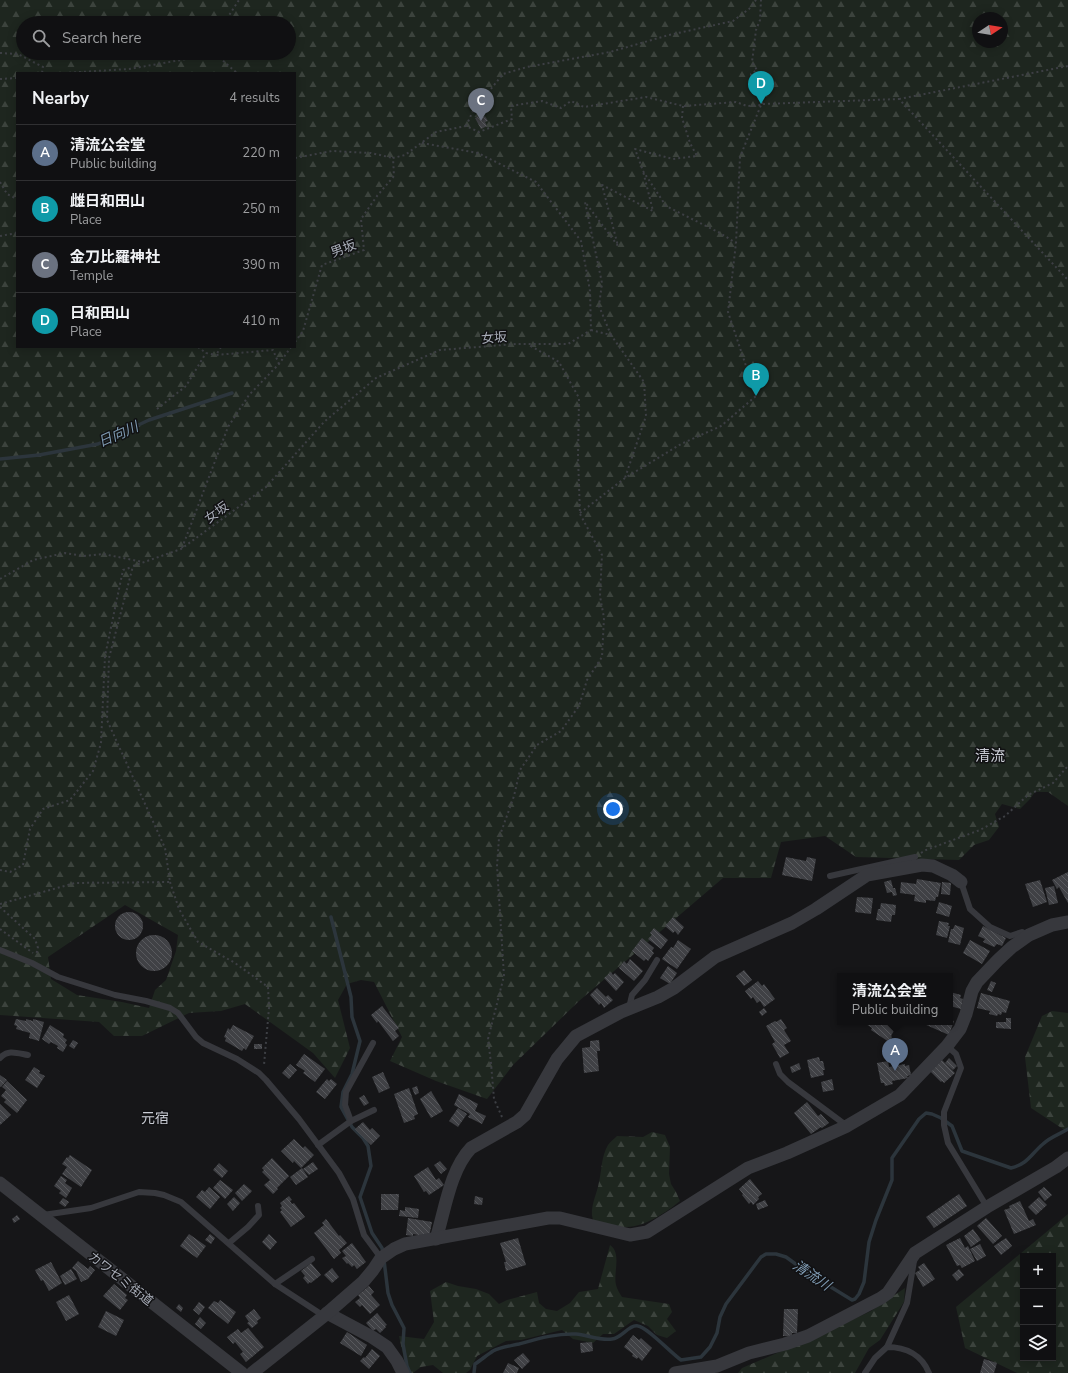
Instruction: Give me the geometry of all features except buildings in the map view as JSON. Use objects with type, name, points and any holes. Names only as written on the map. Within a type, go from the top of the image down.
[{"type":"street","points":[[436,1239],[454,1175],[459,1163],[471,1148],[517,1122],[525,1115],[557,1059],[576,1036],[628,1009],[658,997],[674,988],[715,957],[792,923],[866,872],[922,865],[933,866],[952,875],[961,882]]},
{"type":"street","points":[[252,1373],[326,1315],[363,1282],[381,1258],[394,1249],[405,1244],[548,1218],[560,1218],[630,1235],[647,1232],[748,1168],[787,1153],[847,1126],[900,1095],[947,1046],[960,1029],[966,1014],[972,991],[977,982],[1012,947],[1029,935],[1052,925],[1068,922]]},
{"type":"street","points":[[676,1373],[717,1366],[749,1353],[785,1344],[808,1336],[862,1308],[888,1293],[915,1254],[987,1207],[1068,1158]]},
{"type":"street","name":"カワセミ街道","points":[[0,1183],[242,1373]]},
{"type":"street","points":[[326,1315],[387,1347],[403,1373]]},
{"type":"lane","points":[[830,876],[866,872],[915,856]]},
{"type":"lane","points":[[961,882],[970,909],[990,927],[1010,936],[1022,932],[1029,935]]},
{"type":"lane","points":[[0,950],[32,963],[58,977],[114,995],[146,1001],[170,1008],[178,1013],[196,1037],[203,1043],[236,1059],[259,1073],[299,1119],[339,1173],[353,1199],[364,1235],[381,1258]]},
{"type":"lane","points":[[628,1009],[632,995],[645,980],[657,960]]},
{"type":"lane","points":[[350,1121],[345,1105],[346,1092],[373,1043]]},
{"type":"lane","points":[[947,1046],[956,1054],[961,1068],[944,1112],[944,1125],[948,1143],[987,1207]]},
{"type":"lane","points":[[0,1058],[6,1052],[11,1051],[28,1055]]},
{"type":"lane","points":[[776,1064],[780,1074],[788,1082],[847,1126]]},
{"type":"lane","points":[[318,1145],[350,1121],[374,1110]]},
{"type":"lane","points":[[41,1215],[91,1208],[139,1192],[155,1193],[181,1202],[275,1284],[326,1315]]},
{"type":"lane","points":[[229,1243],[248,1227],[259,1215],[258,1206]]},
{"type":"lane","points":[[865,1373],[875,1358],[887,1347],[907,1303],[915,1254]]},
{"type":"lane","points":[[275,1284],[312,1259]]},
{"type":"lane","points":[[887,1347],[907,1349],[923,1361],[929,1373]]},
{"type":"path","points":[[229,16],[239,0]]},
{"type":"path","points":[[466,126],[473,111],[503,74],[527,67],[610,52],[669,35],[733,21],[749,9],[756,0]]},
{"type":"path","points":[[761,0],[760,20],[756,30],[752,62],[757,70],[751,74],[752,90],[759,94],[757,96],[762,105]]},
{"type":"path","points":[[0,53],[16,54]]},
{"type":"path","points":[[30,60],[43,67],[42,72]]},
{"type":"path","points":[[80,72],[129,69],[181,60]]},
{"type":"path","points":[[222,60],[236,72]]},
{"type":"path","points":[[296,158],[332,150],[371,153],[393,158],[406,155],[436,132],[466,126],[478,132],[512,118],[511,106],[542,101],[561,108],[571,101],[584,107],[646,97],[683,106],[736,102],[747,106],[898,99],[1068,66]]},
{"type":"path","points":[[0,79],[16,78]]},
{"type":"path","points":[[898,99],[1068,280]]},
{"type":"path","points":[[580,514],[625,478],[681,444],[721,426],[756,396],[728,312],[736,243],[740,157],[762,105]]},
{"type":"path","points":[[625,478],[646,416],[644,382],[611,335],[599,306],[602,283],[585,202],[618,246],[602,185],[653,211],[643,171],[635,149],[673,159],[697,156],[690,143],[682,118],[683,106]]},
{"type":"path","points":[[422,143],[478,153],[536,182],[581,240],[590,291],[592,330],[611,335]]},
{"type":"path","name":"男坂","points":[[296,341],[303,331],[322,265],[364,250],[361,219],[377,196],[394,176],[393,158]]},
{"type":"path","points":[[643,171],[666,206],[720,233],[736,243]]},
{"type":"path","points":[[0,182],[7,194],[16,198]]},
{"type":"path","points":[[0,236],[16,233]]},
{"type":"path","name":"女坂","points":[[133,566],[181,549],[266,487],[324,422],[376,378],[440,350],[528,344],[568,344],[592,330]]},
{"type":"path","points":[[507,1128],[494,1098],[488,1039],[504,976],[497,866],[499,838],[514,796],[520,770],[537,745],[561,731],[579,706],[587,680],[602,657],[604,618],[600,596],[602,555],[580,514],[578,457],[579,398],[560,362],[528,344]]},
{"type":"path","points":[[199,348],[206,353],[216,354],[273,350],[279,364]]},
{"type":"path","points":[[216,354],[220,348]]},
{"type":"path","points":[[181,549],[228,426],[249,395],[279,364],[290,348]]},
{"type":"path","points":[[157,409],[186,386],[206,353]]},
{"type":"path","points":[[0,579],[34,560],[64,553],[83,556],[104,554],[144,562]]},
{"type":"path","points":[[0,870],[10,872],[23,865],[30,829],[43,808],[70,800],[93,771],[101,743],[105,656],[124,570],[133,566]]},
{"type":"path","points":[[133,566],[109,658],[107,720],[165,848],[170,882],[179,909],[198,942],[235,963],[268,987],[269,1008],[264,1064],[259,1073]]},
{"type":"path","points":[[915,856],[926,850],[980,830],[1005,816],[1028,795],[1053,783],[1068,766]]},
{"type":"path","points":[[32,963],[38,948],[35,939],[0,905],[75,883],[170,882]]},
{"type":"path","points":[[0,929],[36,955]]},
{"type":"green space","points":[[0,0],[1068,0],[1068,806],[1048,792],[1035,792],[1020,809],[1002,804],[995,814],[999,827],[989,840],[974,845],[959,860],[856,857],[825,836],[781,842],[771,878],[723,878],[579,1001],[513,1065],[487,1099],[436,1081],[390,1061],[402,1037],[374,982],[361,980],[347,984],[338,1000],[350,1048],[335,1078],[313,1053],[245,1004],[221,1011],[189,1013],[142,1036],[114,1036],[99,1022],[0,1015]],"holes":[[[125,905],[178,935],[176,951],[166,980],[155,990],[149,1008],[77,995],[51,979],[48,957]]]},
{"type":"green space","points":[[1052,1011],[1068,1013],[1068,1130],[1066,1131],[1031,1108],[1025,1057],[1042,1016]]},
{"type":"green space","points":[[652,1132],[665,1135],[670,1147],[669,1174],[671,1184],[680,1201],[669,1210],[648,1222],[634,1226],[618,1227],[593,1220],[592,1210],[603,1159],[608,1145],[617,1136],[643,1137]]},
{"type":"green space","points":[[1068,1214],[1068,1373],[1017,1373],[965,1348],[956,1307],[1020,1254],[1020,1361],[1056,1361],[1056,1253],[1021,1253]]},
{"type":"green space","points":[[610,1245],[616,1253],[615,1280],[622,1297],[669,1304],[672,1312],[667,1319],[676,1331],[667,1338],[657,1335],[648,1326],[634,1320],[614,1334],[603,1334],[593,1343],[573,1339],[562,1330],[521,1340],[506,1341],[477,1356],[470,1370],[466,1373],[443,1373],[433,1365],[421,1367],[413,1373],[410,1373],[406,1368],[399,1336],[424,1339],[434,1322],[430,1291],[446,1282],[476,1289],[489,1294],[499,1304],[507,1300],[537,1292],[539,1303],[546,1309],[557,1311],[570,1303],[579,1292],[598,1289]]},
{"type":"green space","points":[[905,1288],[904,1302],[880,1340],[869,1348],[855,1373],[738,1373],[742,1368],[871,1311]]},
{"type":"waterway","name":"日向川","points":[[0,459],[39,455],[98,444],[149,420],[232,393]]},
{"type":"waterway","points":[[331,917],[351,997],[352,1017],[360,1041],[352,1074],[343,1092],[341,1107],[352,1127],[363,1138],[368,1146],[371,1166],[360,1197],[372,1233],[383,1252]]},
{"type":"waterway","name":"清流川","points":[[474,1373],[475,1364],[493,1351],[502,1348],[562,1334],[576,1334],[603,1339],[612,1339],[635,1326],[642,1327],[653,1335],[681,1360],[701,1357],[710,1347],[717,1333],[720,1317],[726,1304],[761,1257],[766,1254],[776,1254],[786,1257],[808,1273],[852,1300],[855,1299],[864,1282],[869,1242],[892,1180],[892,1158],[919,1119],[926,1113],[941,1118],[952,1126],[962,1151],[1011,1168],[1021,1164],[1029,1158],[1052,1137],[1068,1129]]},
{"type":"waterway","points":[[384,1260],[388,1293],[392,1305],[404,1328],[403,1344],[407,1366],[410,1373]]},
{"type":"place","name":"日和田山","points":[[761,104]]},
{"type":"place","name":"金刀比羅神社","points":[[481,121]]},
{"type":"place","name":"雌日和田山","points":[[756,396]]},
{"type":"place","name":"清流公会堂","points":[[895,1071]]},
{"type":"district","name":"清流","points":[[990,756]]},
{"type":"district","name":"元宿","points":[[155,1118]]}]
